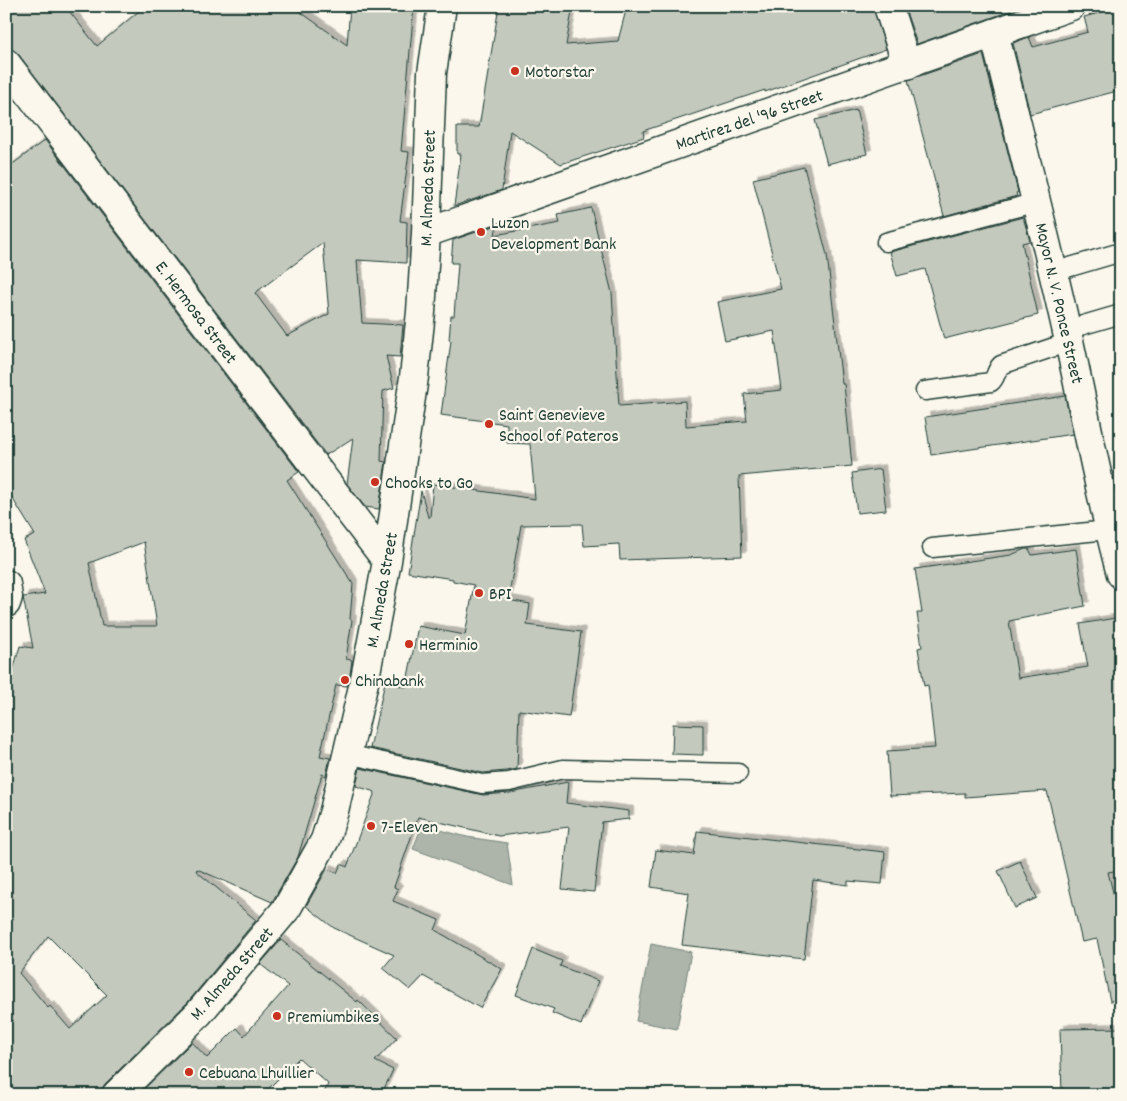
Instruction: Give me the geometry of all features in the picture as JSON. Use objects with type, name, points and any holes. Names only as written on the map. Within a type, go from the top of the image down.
[{"type":"street","points":[[888,6],[907,65]]},
{"type":"street","name":"Martirez del '96 Street","points":[[426,233],[1071,6]]},
{"type":"street","name":"M. Almeda Street","points":[[116,1095],[199,1013],[287,908],[325,840],[334,811],[365,678],[387,561],[414,377],[421,312],[426,233],[432,73],[442,7]]},
{"type":"street","name":"Mayor N. V. Ponce Street","points":[[994,33],[1037,202],[1068,336],[1108,530],[1121,574]]},
{"type":"street","name":"E. Hermosa Street","points":[[6,63],[387,561]]},
{"type":"street","points":[[6,584],[8,597],[6,603]]},
{"type":"lane","points":[[886,242],[1037,202]]},
{"type":"lane","points":[[1053,272],[1121,252]]},
{"type":"lane","points":[[925,391],[991,382],[997,368],[1001,364],[1121,314]]},
{"type":"lane","points":[[932,548],[1108,530]]},
{"type":"lane","points":[[347,754],[482,784],[509,782],[563,769],[738,772]]},
{"type":"shaded area","points":[[422,825],[467,837],[507,843],[513,885],[413,849]]},
{"type":"shaded area","points":[[651,944],[691,952],[677,1029],[636,1021]]},
{"type":"building","points":[[17,6],[65,6],[97,46],[145,6],[292,6],[347,45],[350,6],[414,6],[401,151],[409,152],[400,221],[407,222],[406,263],[357,260],[362,323],[403,325],[400,357],[386,356],[394,388],[383,391],[381,461],[386,462],[379,509],[365,507],[347,484],[353,438],[326,455],[18,54],[6,45],[6,15]],"holes":[[[323,243],[329,314],[287,336],[255,293]]]},
{"type":"building","points":[[499,6],[573,6],[566,45],[618,41],[627,6],[873,6],[886,49],[765,92],[765,90],[643,131],[644,137],[561,164],[510,131],[502,190],[454,206],[461,154],[457,154],[457,127],[479,127]]},
{"type":"building","points":[[904,6],[1019,6],[1019,8],[917,44]]},
{"type":"building","points":[[1121,7],[1121,90],[1030,114],[1013,43],[1029,37],[1033,47],[1088,32],[1084,17]]},
{"type":"building","points":[[983,54],[1018,192],[1016,193],[1017,196],[944,216],[908,80]]},
{"type":"building","points":[[856,110],[867,154],[827,164],[815,120]]},
{"type":"building","points":[[45,140],[299,472],[287,480],[353,584],[350,619],[352,620],[346,659],[352,660],[350,675],[347,686],[336,685],[320,756],[330,758],[326,776],[322,774],[298,857],[272,902],[197,869],[196,871],[256,920],[188,1002],[105,1084],[101,1090],[101,1095],[6,1095],[6,694],[20,646],[33,648],[23,597],[45,594],[24,540],[35,535],[6,488],[6,169]],"holes":[[[144,542],[157,626],[102,626],[89,563]],[[48,936],[107,995],[70,1029],[50,1006],[48,1008],[19,973]]]},
{"type":"building","points":[[804,167],[827,255],[842,384],[844,384],[852,466],[739,476],[742,556],[620,560],[619,544],[584,546],[582,524],[521,525],[508,600],[530,604],[527,625],[581,632],[569,717],[519,710],[517,769],[507,771],[483,773],[370,748],[385,682],[406,687],[418,626],[465,635],[474,585],[453,581],[453,579],[408,572],[421,491],[428,517],[430,517],[433,484],[535,499],[530,444],[507,443],[507,424],[441,415],[451,341],[449,340],[451,316],[454,316],[458,263],[451,263],[453,240],[497,225],[495,235],[560,223],[558,215],[591,208],[612,293],[619,406],[685,401],[686,426],[747,421],[744,394],[782,390],[774,331],[725,341],[717,302],[781,289],[753,179]]},
{"type":"building","points":[[1023,217],[1030,241],[1022,243],[1038,315],[944,339],[925,269],[897,276],[890,252]]},
{"type":"building","points":[[1065,396],[1073,434],[931,455],[925,417]]},
{"type":"building","points":[[881,469],[886,510],[857,513],[852,473]]},
{"type":"building","points":[[1029,549],[1032,555],[1076,549],[1085,606],[1009,621],[1018,678],[1088,667],[1080,624],[1121,617],[1121,870],[1108,872],[1121,925],[1121,1000],[1110,1001],[1097,939],[1082,942],[1047,791],[965,797],[965,793],[890,796],[887,751],[935,748],[928,685],[924,686],[918,648],[922,647],[917,613],[922,613],[915,569],[1011,555]]},
{"type":"building","points":[[673,724],[703,725],[703,755],[672,754]]},
{"type":"building","points":[[360,768],[483,795],[510,793],[568,782],[566,803],[629,811],[629,819],[602,822],[594,892],[562,889],[569,827],[499,836],[418,817],[394,887],[398,889],[393,901],[439,920],[435,930],[502,969],[480,1008],[423,976],[410,990],[383,968],[394,955],[334,928],[306,906],[327,869],[337,873],[341,864],[347,867],[375,792],[356,786]]},
{"type":"building","points":[[697,831],[885,852],[882,884],[848,881],[848,885],[813,880],[804,959],[682,945],[689,893],[651,887],[656,850],[694,855]]},
{"type":"building","points":[[1020,861],[1037,898],[1015,908],[998,871]]},
{"type":"building","points":[[281,940],[357,1002],[358,1000],[397,1038],[375,1061],[393,1070],[381,1095],[323,1095],[328,1084],[299,1058],[262,1095],[138,1095],[192,1042],[207,1058],[237,1028],[244,1036],[288,986],[260,964]]},
{"type":"building","points":[[533,949],[562,961],[560,966],[598,981],[581,1025],[552,1013],[554,1009],[516,995]]},
{"type":"building","points":[[1121,1028],[1121,1095],[1062,1095],[1060,1029]]},
{"type":"place","name":"Motorstar","points":[[515,71]]},
{"type":"place","name":"Luzon Development Bank","points":[[481,232]]},
{"type":"place","name":"Saint Genevieve School of Pateros","points":[[489,424]]},
{"type":"place","name":"Chooks to Go","points":[[375,482]]},
{"type":"place","name":"BPI","points":[[479,593]]},
{"type":"place","name":"Herminio","points":[[409,644]]},
{"type":"place","name":"Chinabank","points":[[345,680]]},
{"type":"place","name":"7-Eleven","points":[[371,826]]},
{"type":"place","name":"Premiumbikes","points":[[277,1016]]},
{"type":"place","name":"Cebuana Lhuillier","points":[[189,1072]]}]
